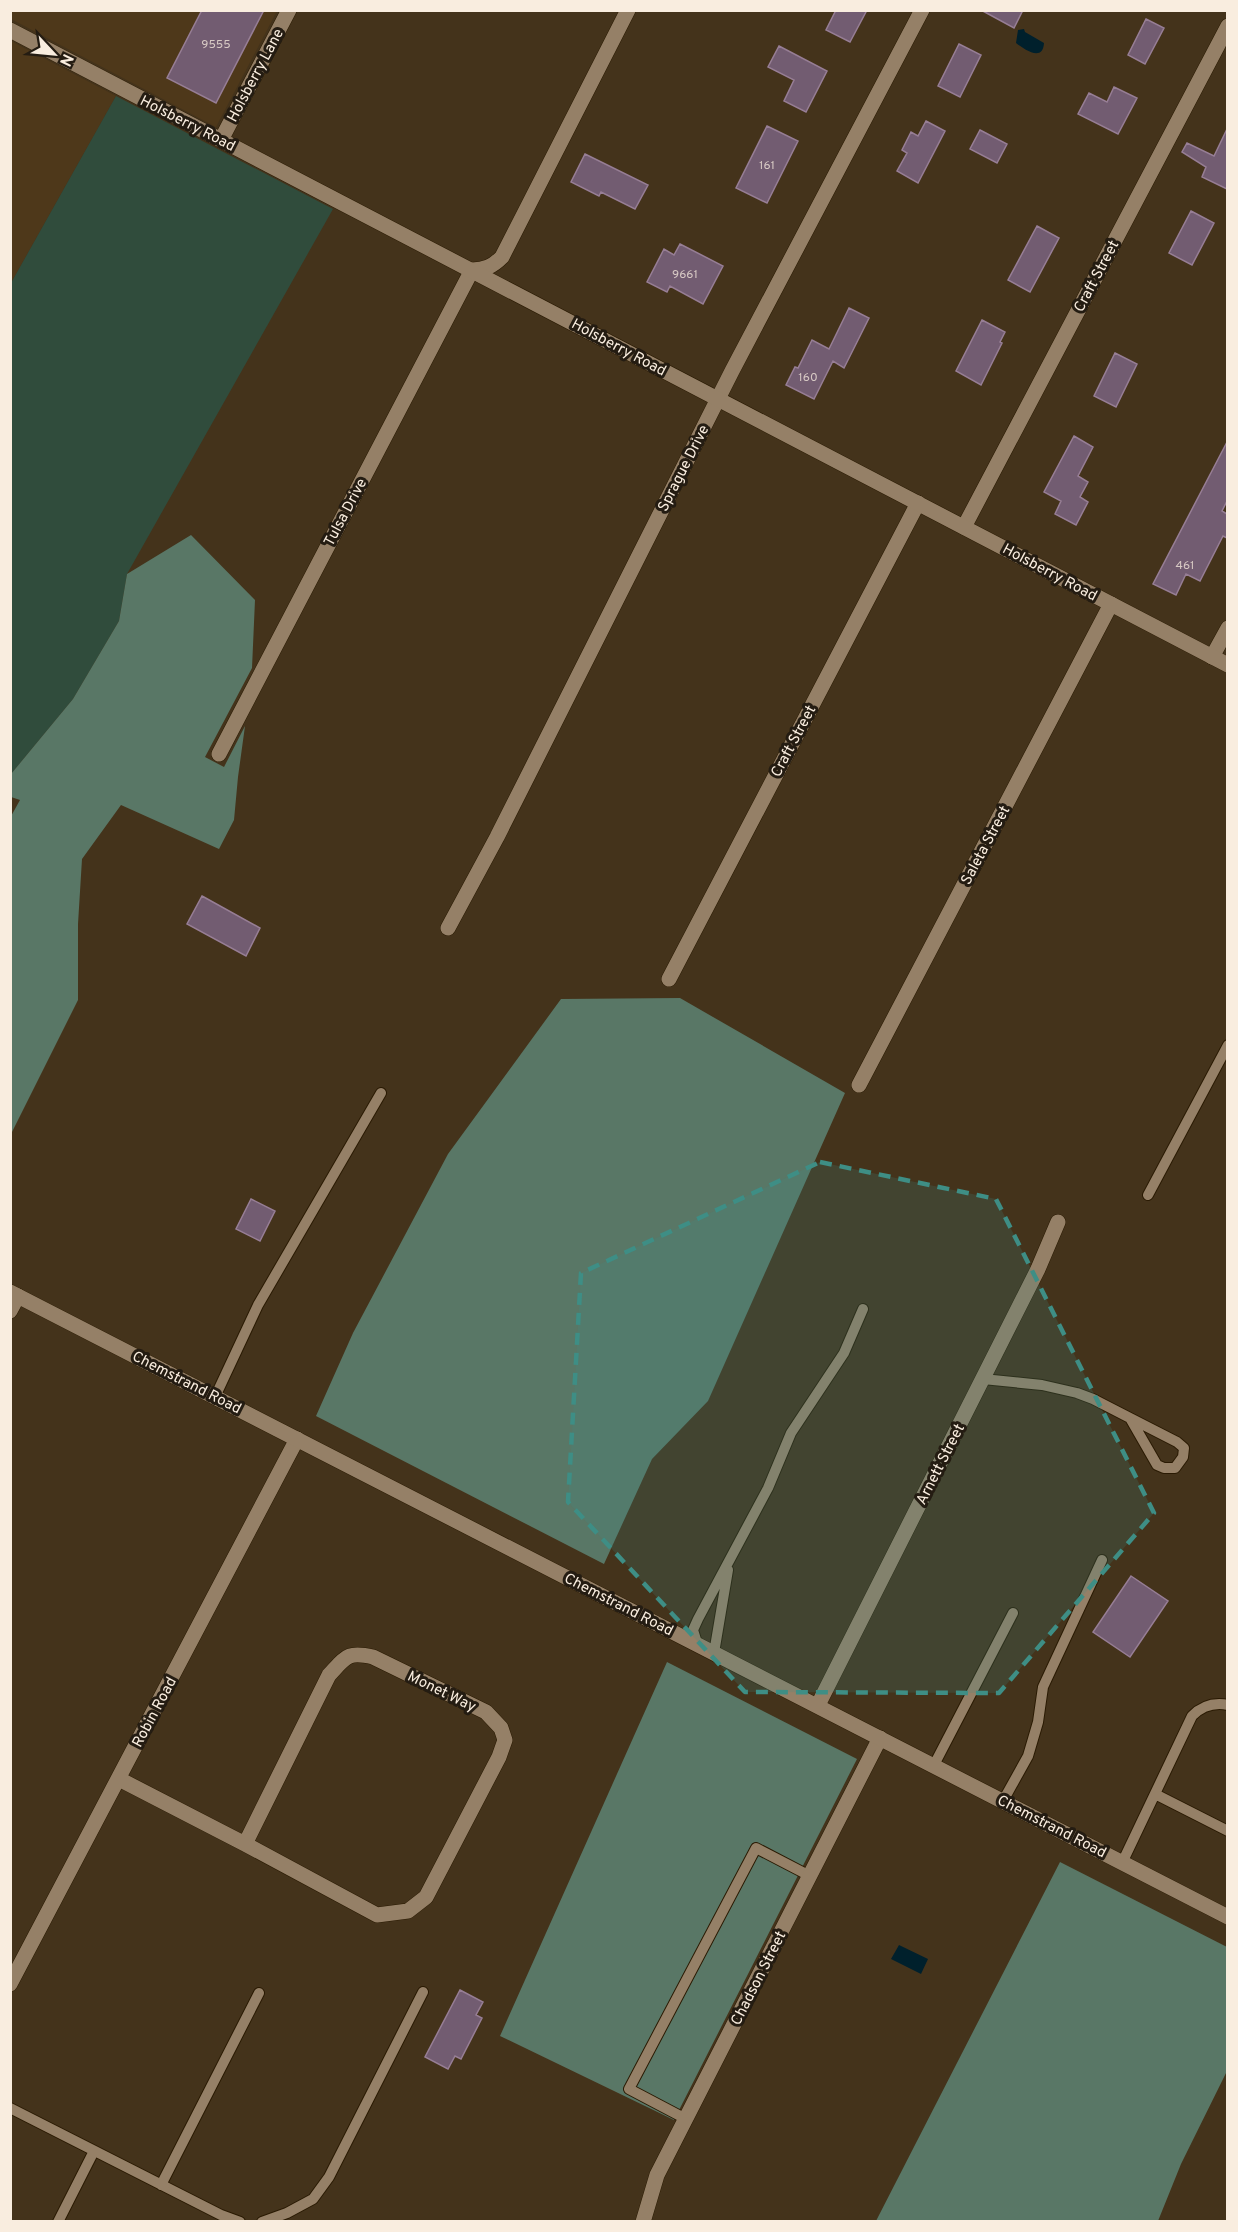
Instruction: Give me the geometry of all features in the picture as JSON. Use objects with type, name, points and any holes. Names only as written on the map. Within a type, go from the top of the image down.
[{"type":"street","name":"Holsberry Lane","points":[[221,140],[289,10]]},
{"type":"street","points":[[472,270],[482,270],[494,265],[502,257],[628,10]]},
{"type":"street","name":"Sprague Drive","points":[[448,928],[497,837],[718,399],[922,10]]},
{"type":"street","name":"Craft Street","points":[[964,527],[1227,26]]},
{"type":"street","name":"Holsberry Road","points":[[10,30],[1227,665]]},
{"type":"street","name":"Tulsa Drive","points":[[219,754],[472,270]]},
{"type":"street","name":"Craft Street","points":[[669,979],[918,503]]},
{"type":"street","name":"Saleta Street","points":[[859,1085],[1111,604]]},
{"type":"street","points":[[1212,657],[1227,628]]},
{"type":"street","name":"Arnett Street","points":[[818,1705],[1038,1269],[1058,1222]]},
{"type":"street","points":[[10,1311],[14,1294]]},
{"type":"street","name":"Chemstrand Road","points":[[14,1294],[1227,1917]]},
{"type":"street","name":"Robin Road","points":[[10,1984],[297,1439]]},
{"type":"street","name":"Monet Way","points":[[118,1779],[377,1915],[408,1911],[426,1897],[500,1757],[505,1740],[501,1728],[486,1712],[373,1657],[356,1653],[346,1657],[329,1675],[245,1844]]},
{"type":"street","name":"Chadson Street","points":[[643,2222],[657,2175],[880,1738]]},
{"type":"lane","points":[[1148,1195],[1227,1045]]},
{"type":"lane","points":[[215,1397],[258,1305],[381,1093]]},
{"type":"lane","points":[[697,1643],[693,1630],[768,1488],[791,1433],[844,1353],[863,1309]]},
{"type":"lane","points":[[983,1379],[1042,1385],[1077,1393],[1130,1418],[1177,1442],[1184,1448],[1183,1457],[1175,1468],[1157,1466],[1130,1418]]},
{"type":"lane","points":[[714,1653],[729,1560]]},
{"type":"lane","points":[[1003,1801],[1028,1756],[1038,1722],[1043,1687],[1102,1560]]},
{"type":"lane","points":[[934,1766],[1013,1613]]},
{"type":"lane","points":[[1122,1863],[1192,1716],[1200,1708],[1209,1705],[1227,1705]]},
{"type":"lane","points":[[1155,1794],[1227,1831]]},
{"type":"lane","points":[[686,2119],[629,2089],[756,1848],[810,1876]]},
{"type":"lane","points":[[262,2222],[287,2213],[313,2199],[329,2177],[423,1992]]},
{"type":"lane","points":[[161,2185],[259,1993]]},
{"type":"lane","points":[[10,2108],[221,2215],[240,2222]]},
{"type":"lane","points":[[58,2222],[94,2151]]},
{"type":"highlighted area","points":[[820,1162],[996,1199],[1154,1513],[999,1693],[745,1692],[568,1502],[581,1273]]},
{"type":"shaded area","points":[[10,11],[277,11],[216,127],[11,19]]},
{"type":"shaded area","points":[[11,41],[116,96],[11,283]]},
{"type":"green space","points":[[116,96],[333,209],[127,574],[119,621],[73,699],[11,774],[11,283]]},
{"type":"green space","points":[[191,535],[255,600],[252,668],[205,757],[224,767],[245,726],[234,820],[219,849],[121,805],[82,859],[78,924],[78,1000],[11,1134],[10,818],[20,800],[11,797],[11,774],[73,699],[119,621],[127,574]]},
{"type":"green space","points":[[680,998],[845,1093],[708,1401],[652,1459],[604,1564],[316,1416],[353,1333],[448,1154],[561,999]]},
{"type":"green space","points":[[667,1662],[857,1759],[674,2120],[500,2036]]},
{"type":"green space","points":[[1060,1862],[1227,1947],[1227,2071],[1181,2164],[1158,2221],[876,2221]]},
{"type":"water","points":[[1024,29],[1025,32],[1044,43],[1040,52],[1033,53],[1016,43],[1018,30]]},
{"type":"water","points":[[899,1945],[928,1959],[921,1974],[891,1959]]},
{"type":"building","points":[[202,10],[264,10],[216,103],[167,78]]},
{"type":"building","points":[[836,10],[867,10],[850,42],[826,30]]},
{"type":"building","points":[[981,10],[1023,10],[1014,28]]},
{"type":"building","points":[[1146,19],[1164,28],[1145,64],[1128,55]]},
{"type":"building","points":[[959,44],[981,55],[960,97],[938,86]]},
{"type":"building","points":[[779,46],[827,71],[806,112],[784,101],[794,80],[768,67]]},
{"type":"building","points":[[1114,87],[1137,98],[1118,134],[1078,114],[1089,93],[1107,102]]},
{"type":"building","points":[[926,121],[945,131],[918,183],[897,171],[907,153],[902,150],[911,132],[918,136]]},
{"type":"building","points":[[767,126],[798,141],[767,203],[736,188]]},
{"type":"building","points":[[1227,129],[1227,189],[1202,177],[1206,167],[1182,152],[1187,143],[1214,156]]},
{"type":"building","points":[[980,130],[1007,144],[997,163],[970,149]]},
{"type":"building","points":[[585,154],[648,185],[635,209],[601,192],[599,196],[571,182]]},
{"type":"building","points":[[1191,211],[1214,223],[1192,265],[1169,253]]},
{"type":"building","points":[[1037,226],[1059,238],[1030,292],[1008,280]]},
{"type":"building","points":[[680,244],[723,266],[703,304],[670,286],[667,292],[647,282],[664,249],[674,255]]},
{"type":"building","points":[[849,308],[869,318],[844,368],[833,361],[814,399],[786,385],[795,367],[798,368],[812,340],[829,349]]},
{"type":"building","points":[[982,320],[1005,332],[1000,342],[1002,343],[981,385],[956,371]]},
{"type":"building","points":[[1115,353],[1137,364],[1116,407],[1094,396]]},
{"type":"building","points":[[1074,436],[1093,447],[1078,476],[1088,482],[1080,497],[1088,502],[1076,525],[1055,514],[1061,501],[1044,492]]},
{"type":"building","points":[[1227,442],[1227,501],[1222,511],[1227,514],[1227,538],[1223,536],[1200,581],[1186,574],[1176,595],[1153,584]]},
{"type":"building","points":[[202,896],[260,928],[246,956],[187,924]]},
{"type":"building","points":[[251,1199],[275,1211],[260,1241],[236,1229]]},
{"type":"building","points":[[1131,1576],[1168,1601],[1130,1657],[1093,1632]]},
{"type":"building","points":[[460,1990],[483,2002],[476,2015],[482,2018],[461,2059],[455,2056],[448,2069],[425,2057]]}]
